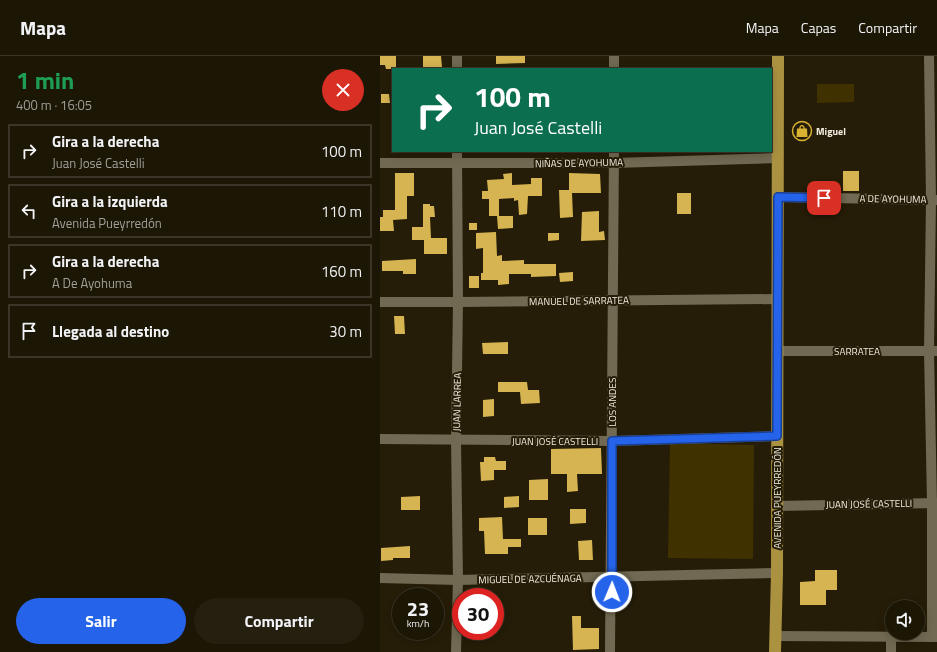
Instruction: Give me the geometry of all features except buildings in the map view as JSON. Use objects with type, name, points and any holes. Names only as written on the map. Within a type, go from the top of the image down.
[{"type":"main road","name":"AVENIDA PUEYRREDÓN","points":[[776,652],[778,56]]},
{"type":"street","points":[[457,56],[457,68]]},
{"type":"street","points":[[614,56],[614,68]]},
{"type":"street","points":[[925,637],[935,637],[933,351],[934,200],[929,56]]},
{"type":"street","name":"JUAN LARREA","points":[[456,652],[458,580],[456,440],[458,302],[457,152]]},
{"type":"street","name":"LOS ANDES","points":[[610,652],[612,578],[612,300],[614,152]]},
{"type":"street","name":"NIÑAS DE AYOHUMA","points":[[380,163],[614,163],[778,158]]},
{"type":"street","name":"A DE AYOHUMA","points":[[778,197],[934,200]]},
{"type":"street","name":"MANUEL DE SARRATEA","points":[[380,302],[777,298]]},
{"type":"street","name":"SARRATEA","points":[[777,351],[933,351]]},
{"type":"street","name":"JUAN JOSÉ CASTELLI","points":[[380,439],[612,441],[777,436]]},
{"type":"street","name":"JUAN JOSÉ CASTELLI","points":[[776,506],[934,503]]},
{"type":"street","name":"MIGUEL DE AZCUÉNAGA","points":[[380,578],[458,580],[612,578],[777,573]]},
{"type":"street","points":[[776,636],[885,636]]},
{"type":"street","points":[[891,640],[891,652]]},
{"type":"shaded area","points":[[817,84],[854,84],[854,102],[817,103]]},
{"type":"shaded area","points":[[670,443],[754,445],[753,559],[668,558]]},
{"type":"place","name":"Miguel","points":[[802,131]]},
{"type":"route","points":[[612,592],[612,441],[777,436],[778,197],[824,198]]}]
